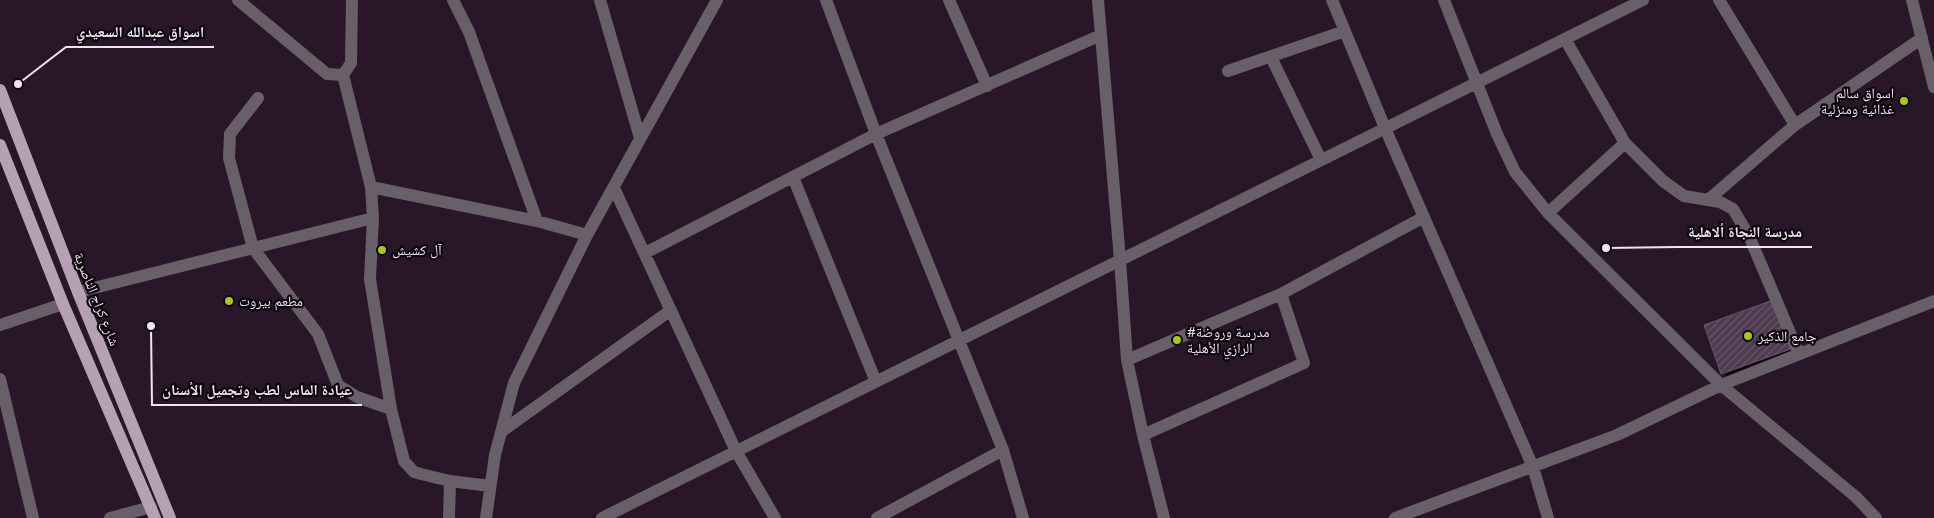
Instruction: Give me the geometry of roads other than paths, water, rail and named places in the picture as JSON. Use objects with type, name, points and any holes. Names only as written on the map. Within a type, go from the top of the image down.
[{"type":"main road","name":"شارع كراج الناصرية","points":[[0,90],[78,292],[170,518]]},
{"type":"main road","points":[[0,145],[63,304],[153,512]]},
{"type":"street","points":[[238,0],[326,74],[343,75]]},
{"type":"street","points":[[352,0],[351,63],[343,75],[371,187],[373,218],[370,279],[391,409],[404,461],[408,467],[420,474],[450,481],[490,486]]},
{"type":"street","points":[[452,0],[469,32],[536,221]]},
{"type":"street","points":[[600,0],[640,138]]},
{"type":"street","points":[[486,518],[495,455],[514,383],[587,235],[717,0]]},
{"type":"street","points":[[826,0],[876,134],[1003,450],[1023,518]]},
{"type":"street","points":[[949,0],[987,86]]},
{"type":"street","points":[[1098,0],[1127,360],[1143,435],[1164,518]]},
{"type":"street","points":[[1332,0],[1385,128],[1533,467],[1548,518]]},
{"type":"street","points":[[1444,0],[1476,83],[1514,172],[1548,213],[1721,386],[1856,497],[1876,518]]},
{"type":"street","points":[[602,518],[1643,0]]},
{"type":"street","points":[[1719,0],[1794,126]]},
{"type":"street","points":[[1912,0],[1934,87]]},
{"type":"street","points":[[1228,72],[1345,31]]},
{"type":"street","points":[[645,253],[876,134],[1102,35]]},
{"type":"street","points":[[1708,200],[1794,126],[1922,38]]},
{"type":"street","points":[[1565,39],[1625,142],[1663,180],[1684,196],[1720,202],[1733,209],[1749,236],[1799,354]]},
{"type":"street","points":[[1271,57],[1321,160]]},
{"type":"street","points":[[258,98],[230,134],[229,158],[254,248],[318,334],[338,385],[357,397],[391,409]]},
{"type":"street","points":[[1548,213],[1625,142]]},
{"type":"street","points":[[793,177],[876,382]]},
{"type":"street","points":[[371,187],[536,221],[587,235]]},
{"type":"street","points":[[614,188],[736,451],[775,518]]},
{"type":"street","points":[[1127,360],[1281,294],[1424,217]]},
{"type":"street","points":[[78,292],[373,218]]},
{"type":"street","points":[[1143,435],[1304,363],[1281,294]]},
{"type":"street","points":[[1395,518],[1617,435],[1721,386],[1934,301]]},
{"type":"street","points":[[0,325],[63,304]]},
{"type":"street","points":[[501,432],[671,310]]},
{"type":"street","points":[[0,379],[33,518]]},
{"type":"street","points":[[877,518],[1003,450]]},
{"type":"street","points":[[449,518],[450,481]]},
{"type":"street","points":[[110,518],[153,512]]},
{"type":"place","name":"اسواق عبدالله السعيدي","points":[[18,84]]},
{"type":"place","name":"اسواق سالم غذائية ومنزلية","points":[[1904,101]]},
{"type":"place","name":"مدرسة النجاة ألاهلية","points":[[1606,248]]},
{"type":"place","name":"آل كشيش","points":[[382,250]]},
{"type":"place","name":"مطعم بيروت","points":[[229,301]]},
{"type":"place","name":"عيادة الماس لطب وتجميل الأسنان","points":[[151,326]]},
{"type":"place","name":"جامع الذكير","points":[[1748,336]]},
{"type":"place","name":"#مدرسة وروضة الرازي الأهلية","points":[[1177,340]]}]
